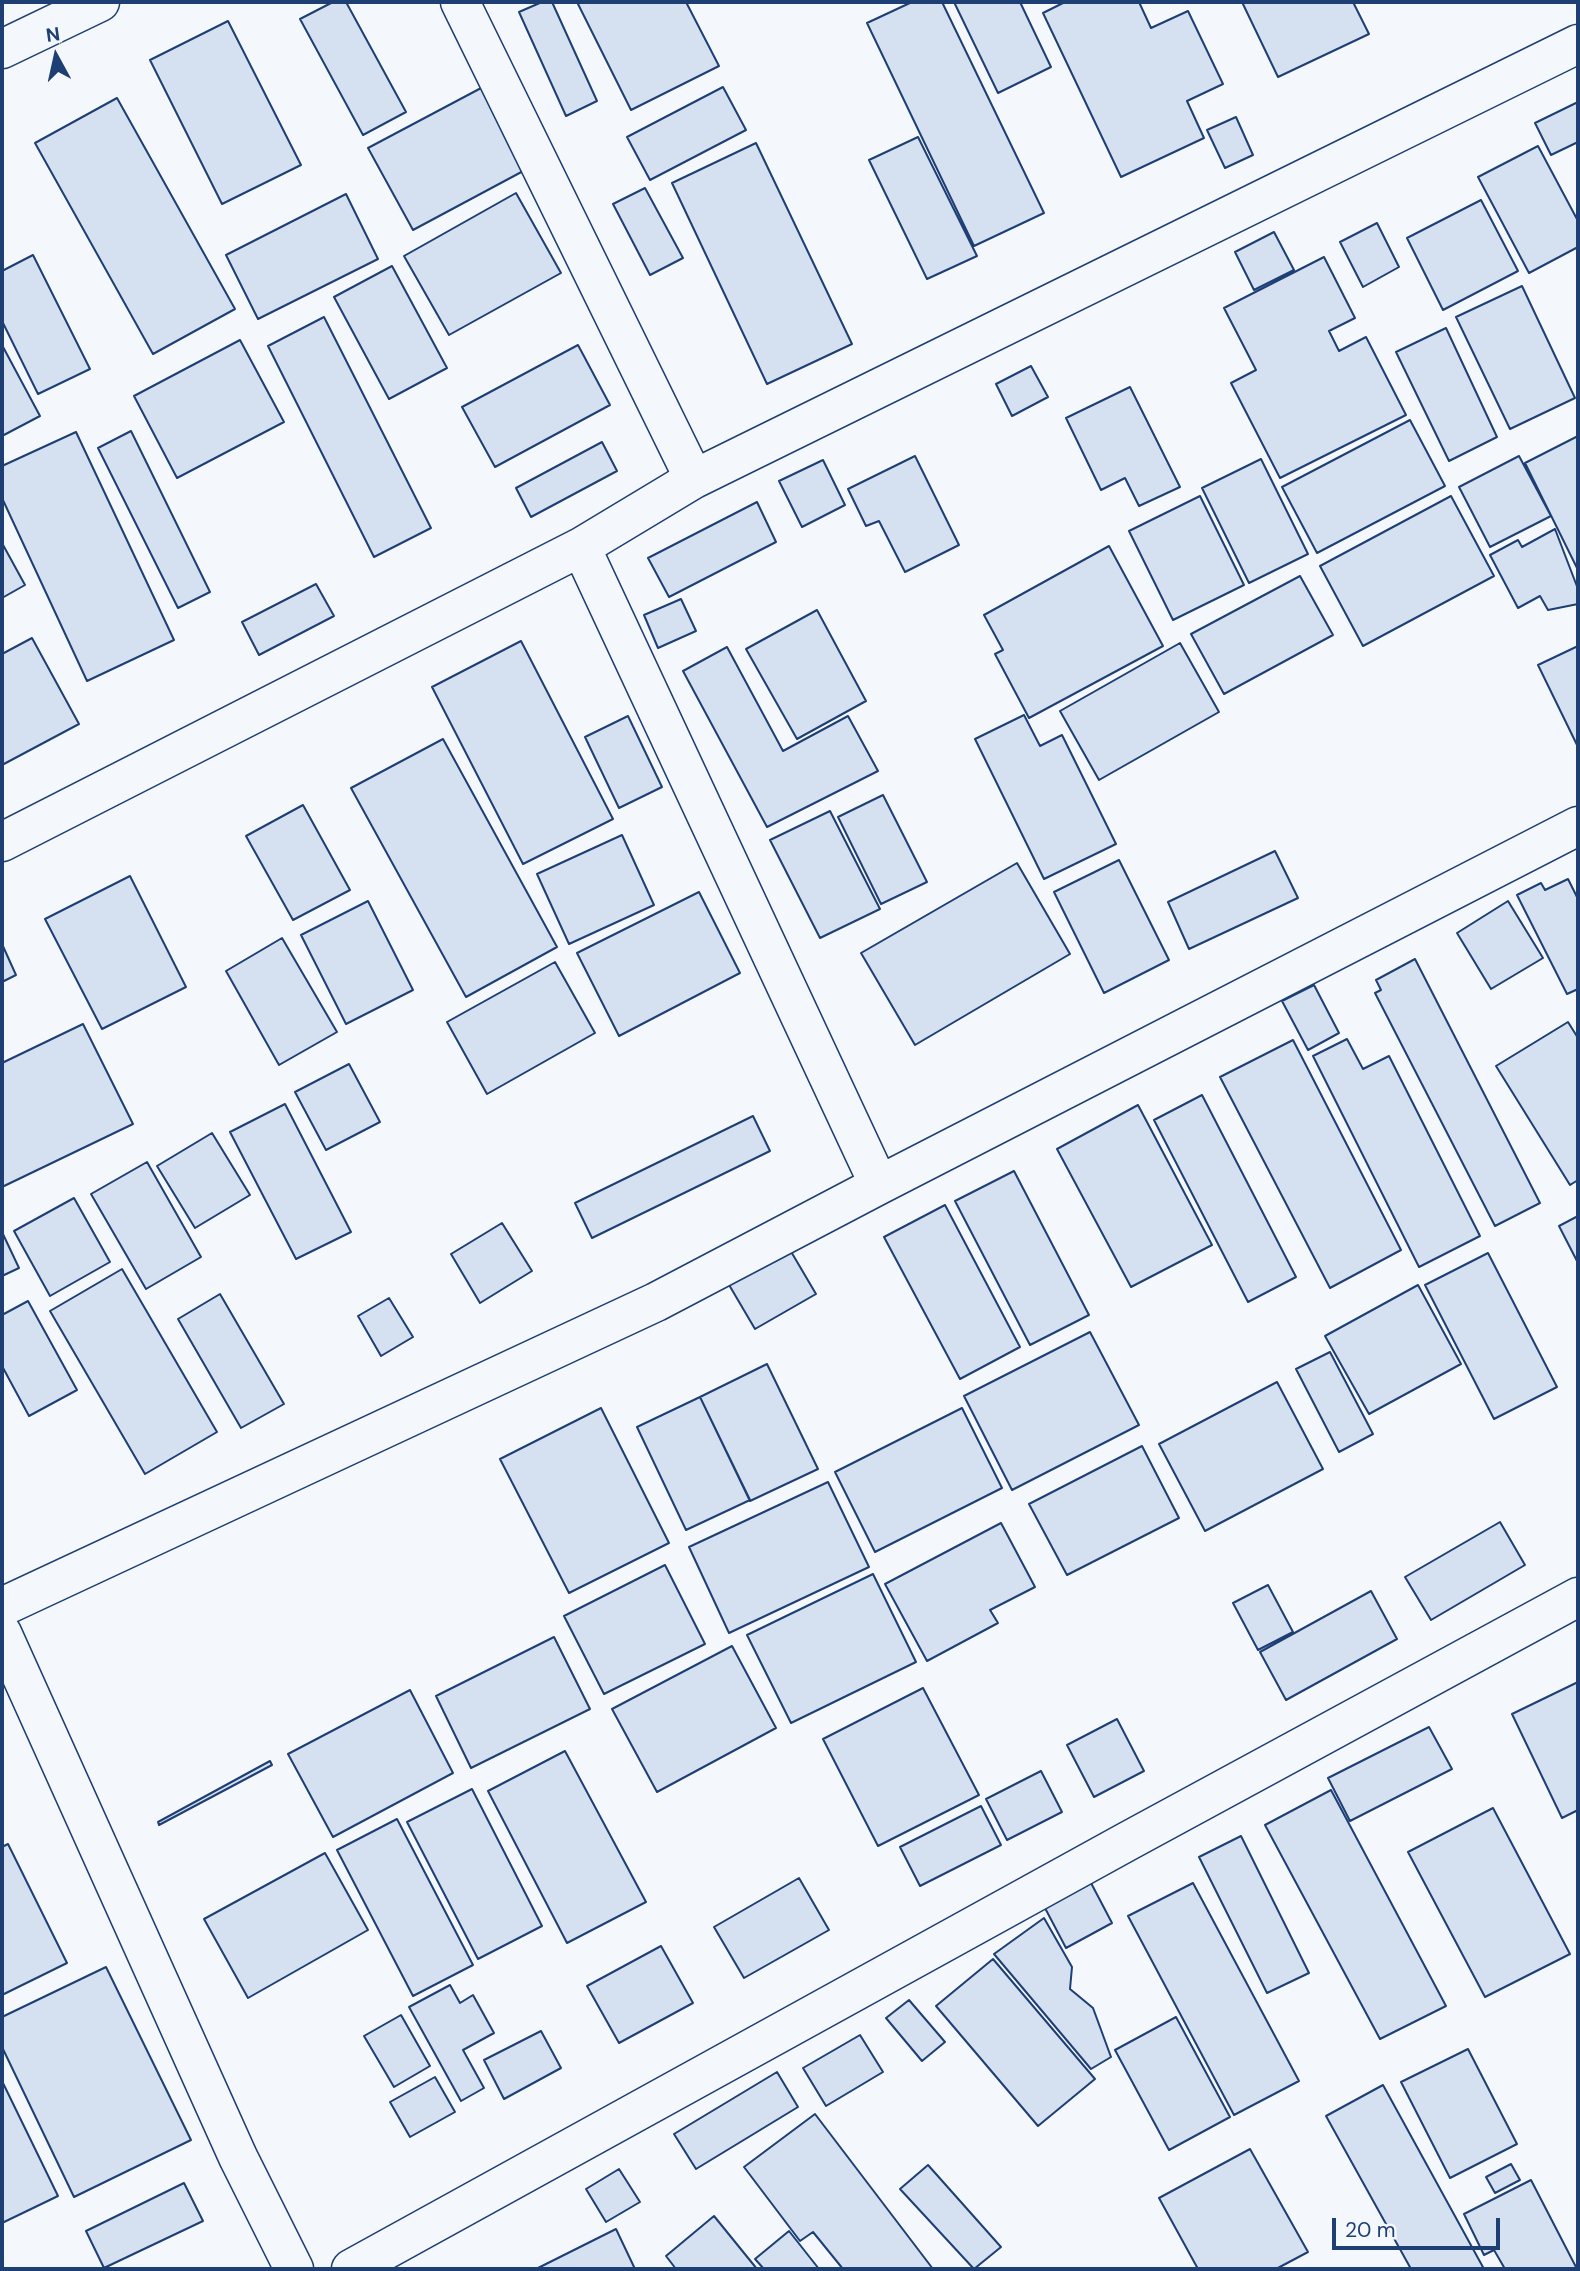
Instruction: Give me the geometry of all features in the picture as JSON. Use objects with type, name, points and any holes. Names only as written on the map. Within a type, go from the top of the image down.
[{"type":"street","points":[[2,49],[100,2]]},
{"type":"street","points":[[460,2],[694,479]]},
{"type":"street","points":[[2,842],[581,547],[694,479],[1578,44]]},
{"type":"street","points":[[581,547],[879,1185]]},
{"type":"street","points":[[2,1607],[656,1302],[1578,826]]},
{"type":"street","points":[[351,2269],[1128,1841],[1578,1597]]},
{"type":"street","points":[[2,1633],[238,2157],[295,2269]]},
{"type":"building","points":[[333,2],[346,2],[406,112],[363,135],[300,19]]},
{"type":"building","points":[[542,2],[552,2],[597,101],[566,116],[519,12]]},
{"type":"building","points":[[577,2],[686,2],[719,66],[631,110]]},
{"type":"building","points":[[912,2],[942,2],[1044,213],[974,246],[867,23]]},
{"type":"building","points":[[954,2],[1020,2],[1051,67],[998,93]]},
{"type":"building","points":[[1065,2],[1139,2],[1151,28],[1188,11],[1223,84],[1187,101],[1204,138],[1121,177],[1043,13]]},
{"type":"building","points":[[1242,2],[1353,2],[1369,34],[1278,77]]},
{"type":"building","points":[[228,21],[301,165],[222,204],[150,60]]},
{"type":"building","points":[[483,87],[527,169],[413,230],[368,148]]},
{"type":"building","points":[[723,87],[746,130],[650,180],[627,137]]},
{"type":"building","points":[[117,98],[235,309],[153,354],[35,143]]},
{"type":"building","points":[[1578,102],[1578,142],[1551,155],[1535,123]]},
{"type":"building","points":[[1236,117],[1253,155],[1225,168],[1207,130]]},
{"type":"building","points":[[918,137],[977,256],[927,279],[869,160]]},
{"type":"building","points":[[756,143],[852,344],[767,384],[672,183]]},
{"type":"building","points":[[1538,146],[1578,221],[1578,247],[1529,273],[1478,177]]},
{"type":"building","points":[[645,188],[683,258],[650,275],[613,204]]},
{"type":"building","points":[[516,193],[561,273],[449,335],[404,256]]},
{"type":"building","points":[[346,194],[378,259],[258,319],[226,255]]},
{"type":"building","points":[[1481,200],[1518,271],[1443,310],[1407,238]]},
{"type":"building","points":[[1377,223],[1399,267],[1363,287],[1340,242]]},
{"type":"building","points":[[1274,232],[1294,270],[1254,290],[1235,252]]},
{"type":"building","points":[[33,255],[90,369],[38,394],[2,321],[2,271]]},
{"type":"building","points":[[1324,257],[1355,318],[1329,331],[1339,351],[1366,337],[1406,415],[1280,478],[1231,383],[1256,370],[1224,308]]},
{"type":"building","points":[[392,266],[447,368],[389,399],[334,297]]},
{"type":"building","points":[[1522,286],[1575,398],[1510,429],[1456,317]]},
{"type":"building","points":[[324,317],[431,528],[374,557],[268,346]]},
{"type":"building","points":[[1446,328],[1497,437],[1449,461],[1396,352]]},
{"type":"building","points":[[240,340],[284,422],[177,478],[134,396]]},
{"type":"building","points":[[2,345],[40,416],[2,436]]},
{"type":"building","points":[[578,345],[610,405],[495,467],[462,407]]},
{"type":"building","points":[[1031,366],[1048,397],[1012,416],[996,384]]},
{"type":"building","points":[[1130,387],[1180,487],[1139,506],[1125,478],[1101,490],[1066,418]]},
{"type":"building","points":[[1410,420],[1445,486],[1317,553],[1282,487]]},
{"type":"building","points":[[131,431],[210,592],[178,608],[98,448]]},
{"type":"building","points":[[76,432],[174,640],[87,681],[2,498],[2,466]]},
{"type":"building","points":[[1578,436],[1578,570],[1525,463]]},
{"type":"building","points":[[602,442],[617,471],[531,517],[516,488]]},
{"type":"building","points":[[915,456],[959,545],[905,572],[879,521],[866,526],[848,489]]},
{"type":"building","points":[[1519,456],[1551,516],[1490,547],[1459,487]]},
{"type":"building","points":[[1261,459],[1308,554],[1249,583],[1202,488]]},
{"type":"building","points":[[823,460],[845,505],[802,527],[779,481]]},
{"type":"building","points":[[1200,496],[1244,585],[1173,620],[1129,531]]},
{"type":"building","points":[[1451,496],[1494,576],[1363,646],[1320,566]]},
{"type":"building","points":[[757,502],[776,542],[669,597],[648,558]]},
{"type":"building","points":[[1555,529],[1578,589],[1578,604],[1548,610],[1540,596],[1518,608],[1490,555],[1518,540],[1522,547]]},
{"type":"building","points":[[2,543],[25,585],[2,598]]},
{"type":"building","points":[[1109,546],[1163,646],[1029,718],[995,654],[1003,650],[984,615]]},
{"type":"building","points":[[1300,576],[1333,635],[1224,694],[1191,634]]},
{"type":"building","points":[[316,584],[334,616],[259,655],[242,622]]},
{"type":"building","points":[[681,599],[696,631],[658,648],[644,615]]},
{"type":"building","points":[[817,610],[866,701],[797,739],[746,649]]},
{"type":"building","points":[[32,638],[79,724],[2,765],[2,654]]},
{"type":"building","points":[[521,641],[613,819],[523,864],[432,687]]},
{"type":"building","points":[[1180,643],[1219,712],[1099,780],[1060,711]]},
{"type":"building","points":[[1578,646],[1578,747],[1538,665]]},
{"type":"building","points":[[727,647],[783,751],[848,716],[878,771],[767,827],[683,671]]},
{"type":"building","points":[[1024,715],[1040,746],[1062,735],[1116,844],[1044,879],[975,739]]},
{"type":"building","points":[[628,716],[662,787],[619,808],[585,737]]},
{"type":"building","points":[[443,739],[557,947],[466,997],[351,788]]},
{"type":"building","points":[[883,795],[927,882],[881,904],[838,817]]},
{"type":"building","points":[[303,805],[350,890],[293,920],[246,836]]},
{"type":"building","points":[[830,811],[880,909],[820,938],[770,840]]},
{"type":"building","points":[[622,835],[654,905],[569,944],[537,874]]},
{"type":"building","points":[[1275,851],[1298,898],[1189,949],[1168,902]]},
{"type":"building","points":[[1119,860],[1169,960],[1104,993],[1054,892]]},
{"type":"building","points":[[1017,863],[1070,954],[915,1045],[861,953]]},
{"type":"building","points":[[130,876],[186,987],[102,1029],[45,919]]},
{"type":"building","points":[[1568,879],[1578,899],[1578,989],[1567,994],[1517,895],[1541,883],[1545,890]]},
{"type":"building","points":[[699,892],[740,973],[619,1036],[577,953]]},
{"type":"building","points":[[368,901],[413,990],[346,1024],[301,935]]},
{"type":"building","points":[[1508,901],[1543,958],[1491,989],[1457,933]]},
{"type":"building","points":[[282,938],[337,1032],[279,1065],[226,971]]},
{"type":"building","points":[[2,944],[16,975],[2,982]]},
{"type":"building","points":[[1415,959],[1540,1203],[1495,1226],[1375,993],[1381,990],[1376,980]]},
{"type":"building","points":[[555,962],[595,1033],[487,1094],[447,1022]]},
{"type":"building","points":[[1314,985],[1339,1033],[1308,1050],[1282,1001]]},
{"type":"building","points":[[1568,1022],[1578,1038],[1578,1180],[1570,1185],[1496,1066]]},
{"type":"building","points":[[83,1024],[133,1124],[2,1187],[2,1063]]},
{"type":"building","points":[[1347,1039],[1363,1069],[1389,1056],[1480,1236],[1419,1267],[1313,1056]]},
{"type":"building","points":[[1293,1040],[1401,1250],[1330,1288],[1220,1077]]},
{"type":"building","points":[[349,1064],[380,1122],[326,1150],[295,1092]]},
{"type":"building","points":[[1202,1095],[1296,1277],[1248,1302],[1154,1120]]},
{"type":"building","points":[[285,1104],[351,1232],[296,1259],[230,1132]]},
{"type":"building","points":[[1138,1105],[1212,1245],[1131,1287],[1057,1149]]},
{"type":"building","points":[[753,1116],[770,1151],[592,1238],[575,1203]]},
{"type":"building","points":[[212,1133],[250,1195],[195,1228],[157,1166]]},
{"type":"building","points":[[147,1162],[201,1257],[146,1289],[91,1194]]},
{"type":"building","points":[[1014,1171],[1089,1315],[1030,1345],[955,1201]]},
{"type":"building","points":[[74,1198],[110,1262],[50,1296],[14,1231]]},
{"type":"building","points":[[945,1205],[1020,1347],[960,1379],[884,1237]]},
{"type":"building","points":[[1578,1216],[1578,1263],[1559,1226]]},
{"type":"building","points":[[502,1223],[532,1271],[480,1303],[451,1254]]},
{"type":"building","points":[[2,1232],[19,1268],[2,1276]]},
{"type":"building","points":[[786,1243],[816,1294],[755,1329],[725,1278]]},
{"type":"building","points":[[1488,1253],[1557,1387],[1494,1419],[1425,1285]]},
{"type":"building","points":[[122,1269],[217,1432],[145,1474],[50,1311]]},
{"type":"building","points":[[1418,1285],[1461,1364],[1369,1414],[1325,1336]]},
{"type":"building","points":[[220,1294],[284,1404],[241,1428],[178,1319]]},
{"type":"building","points":[[389,1298],[413,1337],[381,1356],[358,1316]]},
{"type":"building","points":[[28,1301],[77,1390],[29,1416],[2,1366],[2,1315]]},
{"type":"building","points":[[1090,1332],[1139,1425],[1012,1490],[964,1396]]},
{"type":"building","points":[[1330,1352],[1373,1434],[1339,1452],[1296,1369]]},
{"type":"building","points":[[767,1364],[818,1469],[750,1501],[700,1397]]},
{"type":"building","points":[[1277,1382],[1323,1469],[1205,1531],[1159,1444]]},
{"type":"building","points":[[700,1397],[750,1500],[686,1530],[637,1427]]},
{"type":"building","points":[[601,1408],[669,1543],[569,1593],[500,1459]]},
{"type":"building","points":[[962,1408],[1002,1488],[875,1552],[835,1472]]},
{"type":"building","points":[[1142,1446],[1179,1518],[1067,1575],[1029,1504]]},
{"type":"building","points":[[828,1482],[869,1567],[729,1633],[689,1547]]},
{"type":"building","points":[[1500,1522],[1525,1565],[1431,1620],[1405,1577]]},
{"type":"building","points":[[1001,1523],[1035,1587],[990,1610],[998,1623],[927,1661],[885,1584]]},
{"type":"building","points":[[665,1565],[705,1644],[604,1694],[564,1616]]},
{"type":"building","points":[[873,1574],[916,1662],[791,1723],[747,1635]]},
{"type":"building","points":[[1268,1585],[1293,1632],[1258,1650],[1233,1603]]},
{"type":"building","points":[[1371,1591],[1397,1639],[1286,1700],[1260,1652]]},
{"type":"building","points":[[554,1637],[590,1709],[471,1768],[436,1696]]},
{"type":"building","points":[[732,1646],[776,1728],[657,1792],[612,1709]]},
{"type":"building","points":[[1578,1682],[1578,1810],[1562,1818],[1512,1714]]},
{"type":"building","points":[[923,1688],[979,1795],[878,1846],[823,1739]]},
{"type":"building","points":[[410,1690],[453,1773],[333,1837],[288,1754]]},
{"type":"building","points":[[1117,1719],[1144,1771],[1094,1797],[1067,1745]]},
{"type":"building","points":[[1429,1727],[1452,1769],[1350,1821],[1328,1778]]},
{"type":"building","points":[[565,1751],[646,1902],[567,1943],[488,1791]]},
{"type":"building","points":[[270,1761],[272,1765],[159,1825],[158,1822]]},
{"type":"building","points":[[1041,1771],[1062,1812],[1007,1840],[986,1799]]},
{"type":"building","points":[[472,1789],[542,1926],[478,1959],[407,1822]]},
{"type":"building","points":[[1331,1790],[1446,2006],[1380,2039],[1265,1825]]},
{"type":"building","points":[[981,1806],[1001,1845],[920,1886],[900,1847]]},
{"type":"building","points":[[1493,1808],[1570,1954],[1485,1997],[1408,1852]]},
{"type":"building","points":[[397,1819],[473,1965],[413,1996],[337,1850]]},
{"type":"building","points":[[1241,1836],[1309,1973],[1267,1993],[1199,1857]]},
{"type":"building","points":[[8,1844],[67,1963],[2,1995],[2,1847]]},
{"type":"building","points":[[325,1853],[368,1930],[248,1998],[204,1919]]},
{"type":"building","points":[[799,1878],[829,1930],[744,1978],[714,1927]]},
{"type":"building","points":[[1091,1883],[1112,1923],[1066,1948],[1045,1908]]},
{"type":"building","points":[[1193,1883],[1299,2081],[1234,2115],[1128,1916]]},
{"type":"building","points":[[1044,1918],[1072,1967],[1070,1989],[1093,2008],[1111,2057],[1091,2069],[994,1954]]},
{"type":"building","points":[[661,1946],[693,2003],[619,2043],[587,1986]]},
{"type":"building","points":[[993,1959],[1095,2079],[1038,2126],[936,2006]]},
{"type":"building","points":[[106,1967],[191,2140],[74,2197],[2,2047],[2,2017]]},
{"type":"building","points":[[450,1985],[460,2003],[473,1995],[494,2033],[463,2050],[484,2088],[461,2101],[409,2007]]},
{"type":"building","points":[[909,2000],[945,2042],[922,2061],[886,2018]]},
{"type":"building","points":[[401,2015],[430,2066],[394,2087],[364,2036]]},
{"type":"building","points":[[1176,2017],[1230,2117],[1169,2150],[1115,2050]]},
{"type":"building","points":[[541,2031],[561,2068],[504,2099],[484,2060]]},
{"type":"building","points":[[860,2035],[883,2072],[826,2106],[803,2068]]},
{"type":"building","points":[[1468,2049],[1517,2144],[1450,2178],[1401,2082]]},
{"type":"building","points":[[777,2072],[798,2107],[696,2169],[674,2134]]},
{"type":"building","points":[[435,2077],[455,2112],[410,2137],[390,2102]]},
{"type":"building","points":[[2,2081],[58,2196],[2,2223]]},
{"type":"building","points":[[1383,2085],[1484,2269],[1411,2269],[1326,2116]]},
{"type":"building","points":[[815,2114],[933,2269],[843,2269],[813,2232],[800,2241],[744,2167]]},
{"type":"building","points":[[1250,2149],[1308,2252],[1276,2269],[1198,2269],[1159,2198]]},
{"type":"building","points":[[1511,2164],[1520,2180],[1495,2193],[1486,2177]]},
{"type":"building","points":[[928,2165],[1001,2247],[974,2269],[900,2189]]},
{"type":"building","points":[[619,2169],[640,2202],[606,2222],[586,2189]]},
{"type":"building","points":[[1531,2180],[1577,2269],[1505,2269],[1494,2250],[1484,2255],[1464,2214]]},
{"type":"building","points":[[184,2183],[203,2221],[104,2268],[86,2231]]},
{"type":"building","points":[[714,2216],[757,2269],[676,2269],[666,2256]]},
{"type":"building","points":[[616,2229],[635,2269],[538,2269],[538,2268]]},
{"type":"building","points":[[789,2231],[819,2269],[764,2269],[755,2259]]}]
